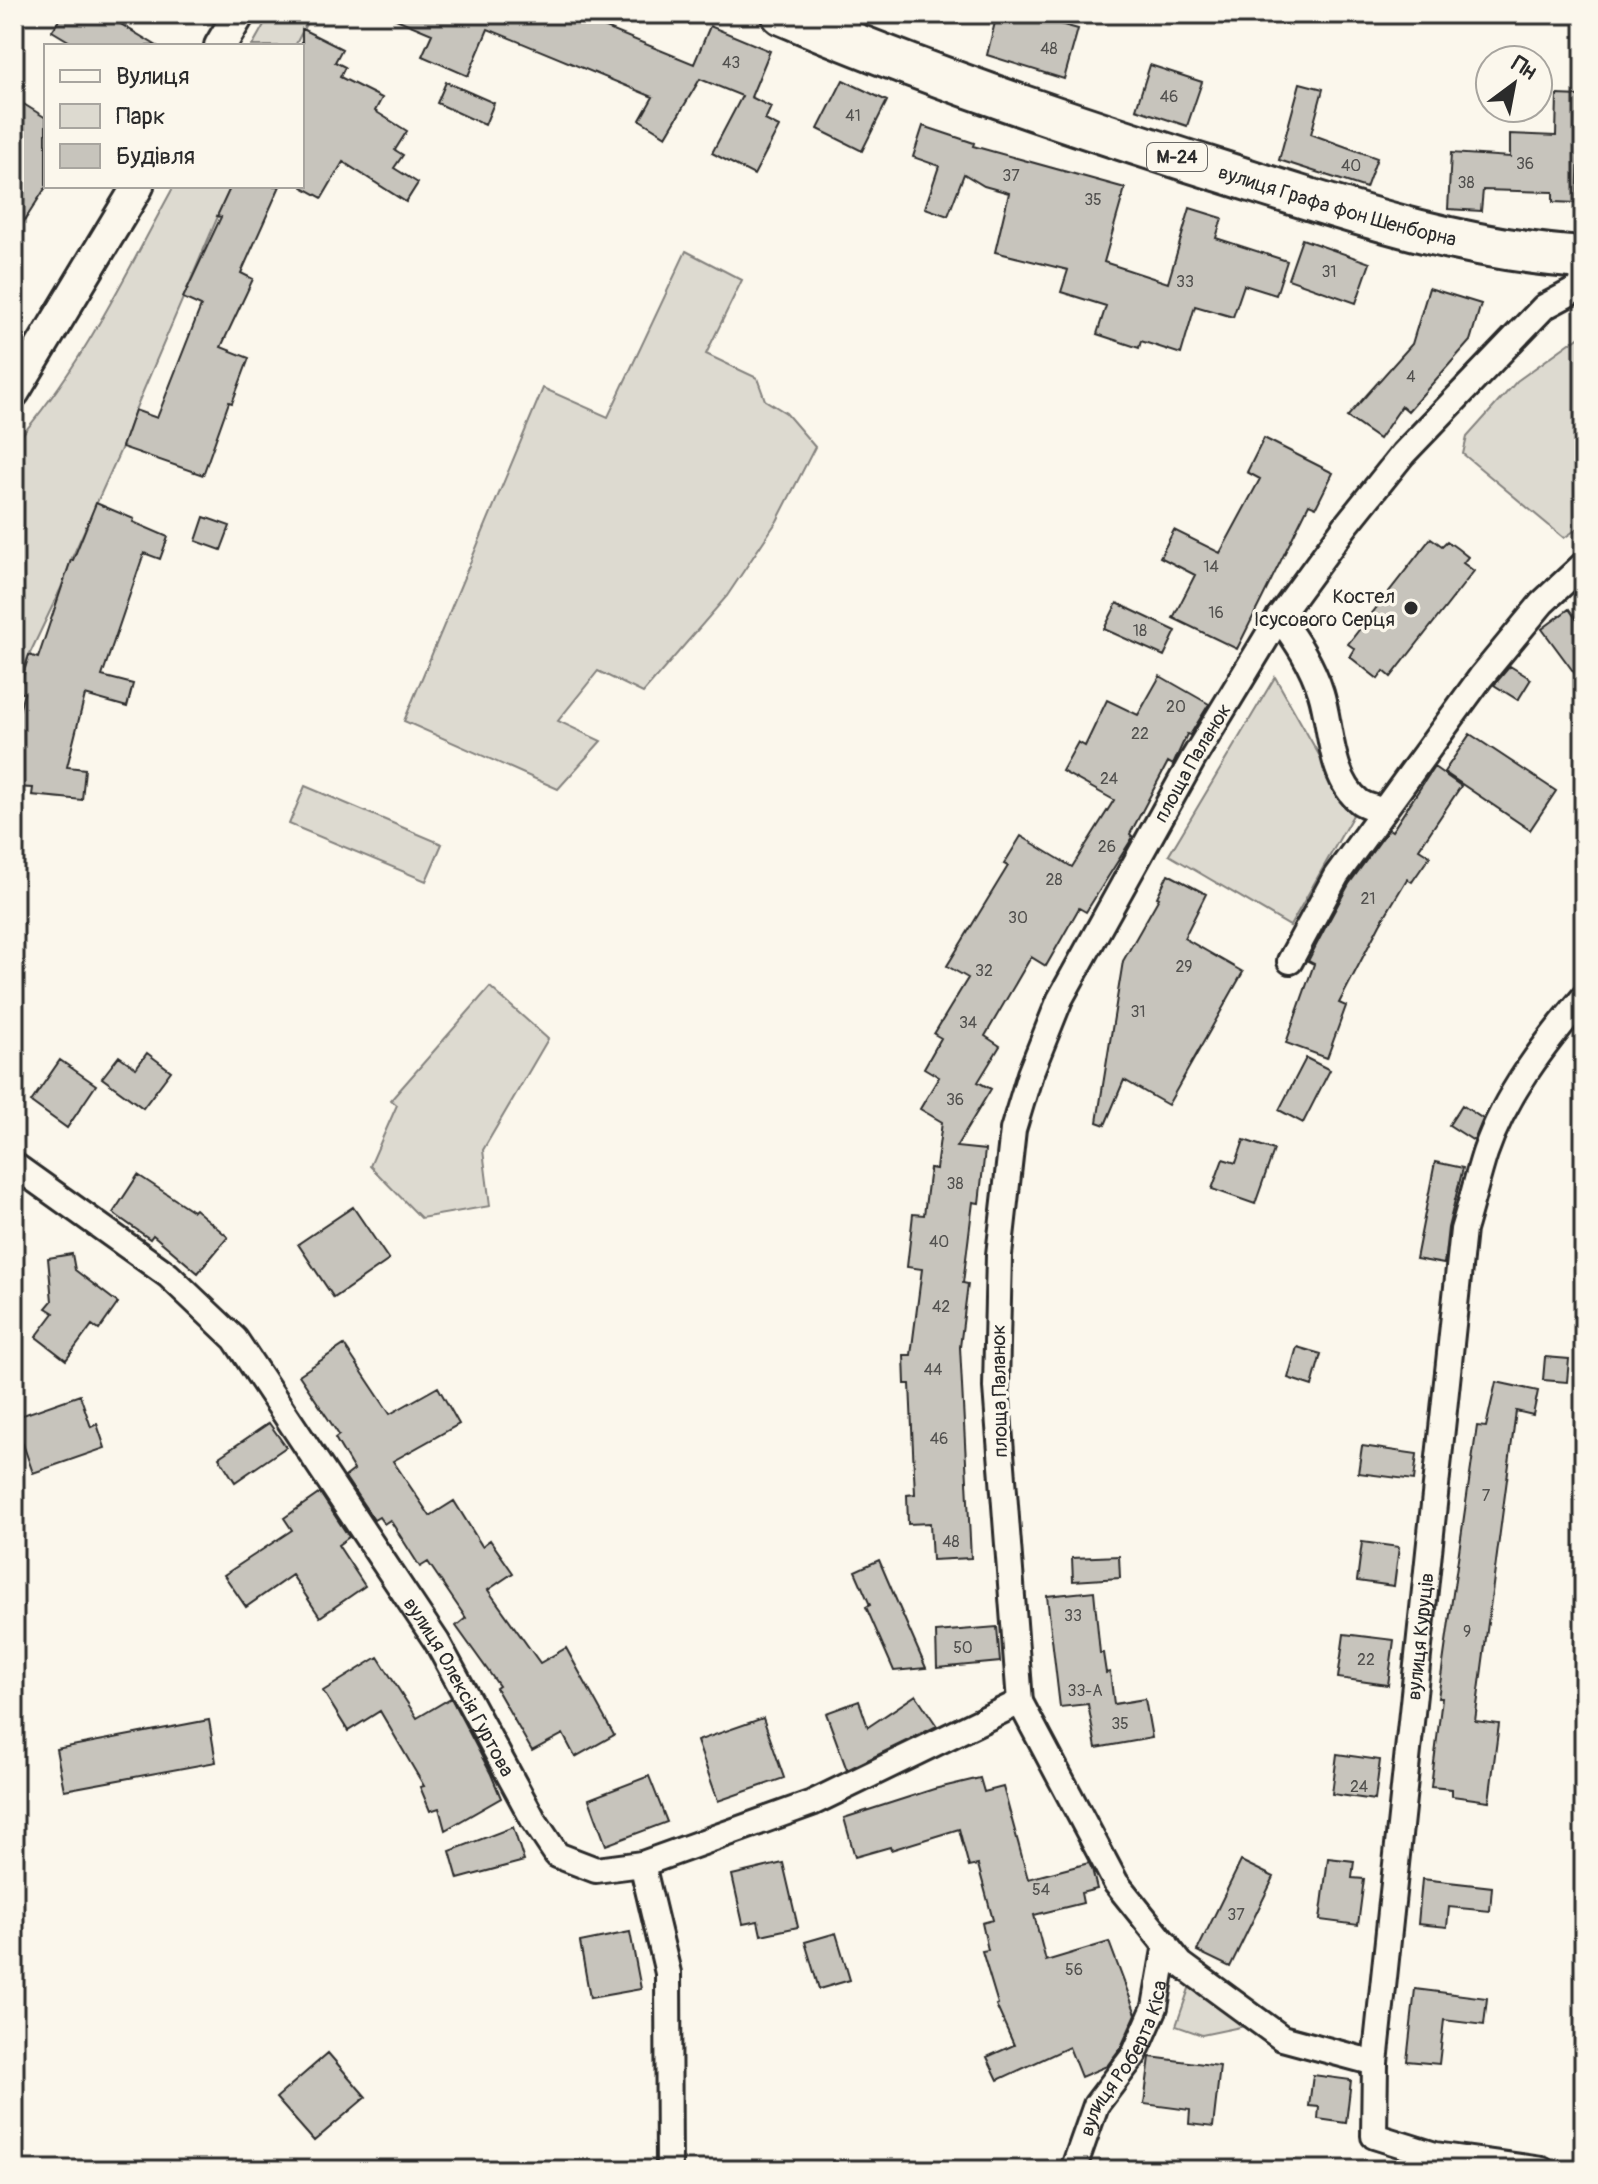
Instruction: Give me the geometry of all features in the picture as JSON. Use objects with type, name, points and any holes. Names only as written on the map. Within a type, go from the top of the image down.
[{"type":"highway","name":"вулиця Графа фон Шенборна","points":[[782,14],[844,26],[1034,112],[1348,212],[1583,272]]},
{"type":"street","points":[[221,44],[239,14]]},
{"type":"street","points":[[14,392],[137,188]]},
{"type":"street","name":"площа Паланок","points":[[1375,2063],[1282,2038],[1181,1964],[1116,1883],[1020,1702],[996,1387],[999,1255],[1013,1130],[1030,1074],[1060,999],[1193,759],[1279,617],[1403,454],[1544,307],[1583,272]]},
{"type":"street","points":[[1290,961],[1336,876],[1481,677],[1542,603],[1584,564]]},
{"type":"street","points":[[1279,617],[1305,653],[1316,680],[1345,785],[1361,802],[1383,811]]},
{"type":"street","name":"вулиця Куруців","points":[[1542,2170],[1435,2155],[1374,2136],[1375,2063],[1463,1230],[1486,1150],[1506,1110],[1533,1060],[1584,997]]},
{"type":"street","name":"вулиця Олексія Гуртова","points":[[14,1165],[168,1275],[235,1339],[437,1642],[533,1819],[557,1855],[596,1870],[642,1864],[812,1803],[1020,1702]]},
{"type":"street","points":[[642,1864],[668,1973],[669,2170]]},
{"type":"street","name":"вулиця Роберта Кіса","points":[[1073,2170],[1096,2105],[1134,2055],[1155,2007],[1166,1944]]},
{"type":"green space","points":[[270,14],[311,14],[296,44],[253,44]]},
{"type":"green space","points":[[173,188],[230,188],[61,588],[14,687],[14,444],[61,384],[120,287]]},
{"type":"green space","points":[[686,251],[742,280],[706,354],[757,378],[765,400],[786,413],[815,447],[777,521],[727,596],[643,693],[598,671],[558,721],[601,741],[558,789],[404,721],[543,388],[608,417]]},
{"type":"green space","points":[[1584,333],[1584,524],[1564,538],[1463,454],[1467,437],[1517,381]]},
{"type":"green space","points":[[1275,677],[1353,815],[1290,926],[1169,855]]},
{"type":"green space","points":[[305,786],[442,844],[426,881],[289,824]]},
{"type":"green space","points":[[490,987],[548,1039],[483,1150],[490,1206],[421,1218],[370,1166],[397,1105],[391,1100]]},
{"type":"green space","points":[[1192,1980],[1250,2025],[1202,2035],[1176,2026]]},
{"type":"building","points":[[63,14],[104,14],[154,44],[74,44],[52,31]]},
{"type":"building","points":[[384,14],[572,14],[694,64],[710,26],[770,51],[751,97],[771,107],[765,120],[779,127],[754,175],[712,153],[742,96],[700,79],[666,136],[640,120],[653,97],[488,29],[468,76],[422,56],[432,34]]},
{"type":"building","points":[[997,14],[1024,14],[1078,29],[1064,79],[987,55]]},
{"type":"building","points":[[302,29],[342,49],[335,62],[345,67],[340,77],[382,98],[375,111],[407,131],[395,150],[403,155],[394,168],[418,183],[406,202],[343,162],[322,198],[304,188]]},
{"type":"building","points":[[1150,65],[1202,82],[1187,126],[1136,109]]},
{"type":"building","points":[[843,80],[887,101],[862,151],[818,129]]},
{"type":"building","points":[[446,82],[494,103],[485,125],[437,103]]},
{"type":"building","points":[[1300,83],[1323,89],[1311,134],[1377,158],[1366,188],[1279,160]]},
{"type":"building","points":[[1557,95],[1581,96],[1577,203],[1553,202],[1553,192],[1483,190],[1481,211],[1448,209],[1451,153],[1510,157],[1510,134],[1556,136]]},
{"type":"building","points":[[14,98],[44,117],[45,188],[14,237]]},
{"type":"building","points":[[923,126],[974,143],[973,146],[1125,188],[1104,262],[1168,283],[1190,208],[1222,218],[1216,238],[1287,261],[1276,295],[1244,285],[1233,317],[1195,306],[1181,354],[1141,341],[1139,348],[1097,334],[1106,306],[1061,292],[1068,270],[995,252],[1009,193],[984,186],[964,174],[948,216],[925,208],[939,166],[913,157]]},
{"type":"building","points":[[230,188],[279,188],[241,273],[253,279],[221,347],[249,358],[232,403],[229,402],[203,475],[122,447],[135,410],[157,418],[201,306],[183,298],[221,217],[217,216]]},
{"type":"building","points":[[1302,239],[1370,263],[1356,303],[1288,279]]},
{"type":"building","points":[[1429,288],[1481,304],[1470,341],[1408,411],[1402,406],[1379,439],[1347,417],[1412,344]]},
{"type":"building","points":[[1264,438],[1333,473],[1316,507],[1309,504],[1237,649],[1173,618],[1195,575],[1160,557],[1174,530],[1220,553],[1260,479],[1247,472]]},
{"type":"building","points":[[96,503],[168,537],[160,559],[144,553],[102,676],[133,684],[127,707],[85,695],[67,767],[85,769],[82,800],[32,795],[33,788],[14,787],[14,730],[24,693],[18,692],[29,655],[38,658],[71,560]]},
{"type":"building","points":[[204,517],[230,526],[221,550],[196,541]]},
{"type":"building","name":"Костел Ісусового Серця","points":[[1431,538],[1442,546],[1447,541],[1458,549],[1468,557],[1463,563],[1474,571],[1391,677],[1384,671],[1378,679],[1350,657],[1355,649],[1348,644]]},
{"type":"building","points":[[1117,603],[1176,631],[1164,656],[1104,629]]},
{"type":"building","points":[[1569,609],[1584,630],[1584,686],[1542,629]]},
{"type":"building","points":[[1510,666],[1531,679],[1518,700],[1494,685]]},
{"type":"building","points":[[1160,676],[1209,704],[1190,735],[1187,734],[1173,765],[1168,762],[1130,834],[1133,837],[1086,912],[1079,908],[1046,966],[1031,957],[985,1036],[1000,1046],[978,1082],[991,1089],[956,1147],[985,1150],[979,1203],[973,1202],[963,1283],[968,1284],[960,1347],[971,1558],[932,1560],[930,1523],[908,1524],[907,1495],[915,1494],[910,1384],[905,1384],[904,1355],[911,1355],[922,1269],[907,1267],[913,1214],[924,1215],[930,1168],[936,1169],[942,1122],[920,1109],[939,1077],[924,1068],[941,1038],[934,1034],[968,978],[947,966],[1008,866],[1004,864],[1021,836],[1072,867],[1114,800],[1062,771],[1078,742],[1085,746],[1107,700],[1138,715]]},
{"type":"building","points":[[1470,734],[1556,791],[1530,830],[1444,772]]},
{"type":"building","points":[[1434,767],[1461,786],[1419,849],[1430,856],[1412,882],[1407,879],[1339,1003],[1346,1006],[1327,1058],[1286,1043],[1314,964],[1308,961],[1325,928],[1349,884],[1389,829],[1392,831]]},
{"type":"building","points":[[1168,874],[1206,894],[1184,938],[1243,972],[1168,1105],[1124,1080],[1105,1125],[1097,1122],[1123,961],[1159,898]]},
{"type":"building","points":[[147,1053],[171,1071],[143,1108],[102,1078],[119,1056],[136,1068]]},
{"type":"building","points":[[1306,1058],[1330,1070],[1303,1123],[1279,1110]]},
{"type":"building","points":[[60,1060],[96,1085],[67,1128],[31,1102]]},
{"type":"building","points":[[1462,1105],[1483,1119],[1474,1141],[1449,1125]]},
{"type":"building","points":[[1244,1140],[1274,1150],[1255,1204],[1212,1189],[1223,1159],[1236,1163]]},
{"type":"building","points":[[1435,1162],[1463,1168],[1448,1228],[1444,1264],[1416,1259]]},
{"type":"building","points":[[138,1175],[193,1211],[195,1209],[228,1237],[198,1273],[153,1235],[150,1239],[113,1213]]},
{"type":"building","points":[[353,1207],[389,1260],[334,1298],[298,1244]]},
{"type":"building","points":[[72,1254],[75,1270],[118,1303],[99,1330],[92,1325],[66,1360],[36,1337],[54,1313],[46,1308],[52,1301],[48,1258]]},
{"type":"building","points":[[344,1345],[390,1414],[438,1387],[459,1424],[393,1461],[430,1516],[454,1501],[482,1546],[490,1540],[513,1573],[488,1590],[540,1663],[566,1648],[614,1735],[575,1757],[563,1734],[532,1751],[496,1688],[499,1686],[456,1626],[466,1618],[428,1562],[420,1567],[390,1520],[384,1524],[379,1517],[374,1520],[345,1477],[354,1470],[335,1438],[339,1435],[299,1375]]},
{"type":"building","points":[[1297,1347],[1321,1354],[1312,1386],[1288,1378]]},
{"type":"building","points":[[1545,1357],[1569,1359],[1567,1382],[1543,1380]]},
{"type":"building","points":[[1496,1382],[1538,1391],[1533,1415],[1516,1411],[1475,1721],[1499,1724],[1489,1801],[1452,1796],[1452,1789],[1431,1787],[1442,1698],[1438,1698],[1477,1426],[1486,1427]]},
{"type":"building","points":[[80,1395],[91,1427],[97,1424],[105,1448],[33,1473],[14,1418]]},
{"type":"building","points":[[269,1423],[286,1447],[235,1482],[219,1457]]},
{"type":"building","points":[[1362,1446],[1417,1454],[1414,1480],[1358,1473]]},
{"type":"building","points":[[320,1493],[349,1537],[338,1545],[365,1586],[320,1617],[292,1575],[246,1607],[224,1575],[292,1530],[284,1518]]},
{"type":"building","points":[[1362,1542],[1399,1547],[1394,1586],[1357,1581]]},
{"type":"building","points":[[1119,1556],[1120,1578],[1073,1581],[1072,1558]]},
{"type":"building","points":[[879,1560],[926,1668],[894,1671],[866,1607],[870,1605],[855,1571]]},
{"type":"building","points":[[1094,1591],[1100,1653],[1103,1653],[1106,1673],[1110,1672],[1114,1704],[1145,1699],[1152,1738],[1096,1748],[1088,1704],[1060,1707],[1047,1596]]},
{"type":"building","points":[[997,1627],[1000,1662],[937,1668],[936,1632]]},
{"type":"building","points":[[1344,1634],[1394,1640],[1388,1685],[1338,1678]]},
{"type":"building","points":[[378,1657],[417,1718],[451,1698],[501,1798],[445,1830],[439,1808],[430,1811],[420,1787],[424,1786],[380,1711],[348,1731],[323,1691]]},
{"type":"building","points":[[916,1695],[937,1726],[847,1770],[826,1713],[859,1701],[868,1727]]},
{"type":"building","points":[[763,1718],[784,1778],[718,1801],[697,1741]]},
{"type":"building","points":[[209,1720],[216,1762],[64,1790],[56,1749]]},
{"type":"building","points":[[1337,1754],[1380,1760],[1375,1800],[1332,1794]]},
{"type":"building","points":[[649,1776],[667,1822],[606,1845],[589,1799]]},
{"type":"building","points":[[980,1778],[984,1792],[1003,1787],[1028,1879],[1089,1863],[1092,1869],[1097,1889],[1081,1893],[1083,1903],[1034,1915],[1046,1961],[1109,1942],[1136,2014],[1121,2047],[1107,2066],[1081,2077],[1069,2047],[998,2080],[987,2057],[1014,2045],[996,2005],[982,1951],[988,1950],[982,1923],[993,1920],[978,1865],[969,1867],[959,1829],[891,1850],[890,1847],[855,1857],[844,1818],[934,1789]]},
{"type":"building","points":[[513,1827],[524,1861],[458,1879],[450,1851]]},
{"type":"building","points":[[1328,1858],[1354,1861],[1352,1878],[1364,1879],[1358,1925],[1320,1920]]},
{"type":"building","points":[[1241,1861],[1274,1877],[1230,1967],[1197,1951]]},
{"type":"building","points":[[783,1863],[798,1927],[761,1935],[758,1921],[743,1924],[732,1875]]},
{"type":"building","points":[[1422,1879],[1492,1887],[1490,1911],[1449,1907],[1447,1927],[1418,1924]]},
{"type":"building","points":[[630,1932],[641,1989],[590,1998],[580,1942]]},
{"type":"building","points":[[836,1933],[850,1980],[819,1989],[805,1942]]},
{"type":"building","points":[[1415,1989],[1487,1998],[1484,2025],[1444,2020],[1439,2064],[1407,2061]]},
{"type":"building","points":[[328,2053],[366,2097],[314,2141],[276,2098]]},
{"type":"building","points":[[1150,2057],[1220,2066],[1213,2127],[1189,2124],[1190,2110],[1144,2104]]},
{"type":"building","points":[[1313,2075],[1351,2080],[1346,2123],[1318,2119],[1319,2107],[1309,2106]]},
{"type":"place","name":"Костел Ісусового Серця","points":[[1411,608]]}]
